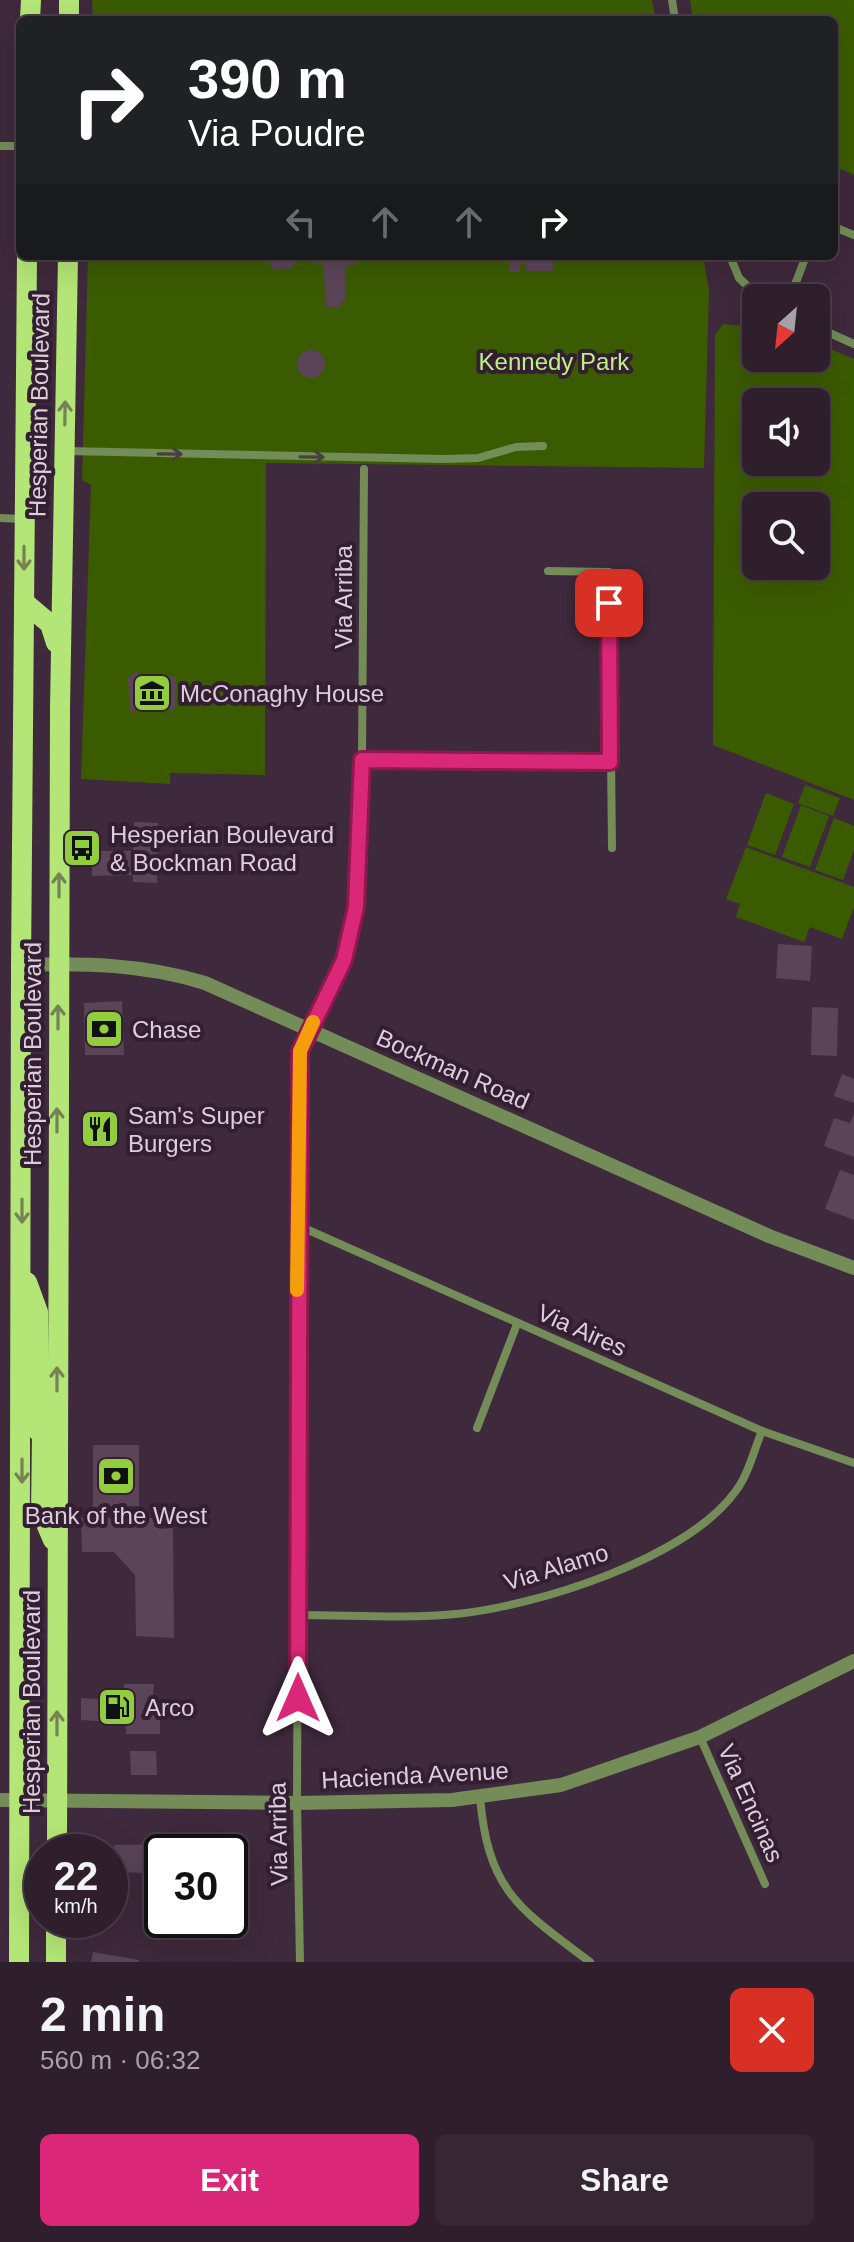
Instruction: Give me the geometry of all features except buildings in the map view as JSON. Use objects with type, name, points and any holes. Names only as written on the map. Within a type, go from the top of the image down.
[{"type":"main road","name":"Hesperian Boulevard","points":[[19,1962],[10,1801],[22,1415],[21,965],[27,260]]},
{"type":"main road","name":"Hesperian Boulevard","points":[[57,1834],[60,659],[68,260]]},
{"type":"main road","points":[[24,602],[50,624],[60,659]]},
{"type":"main road","points":[[23,1271],[38,1312],[40,1413],[57,1424]]},
{"type":"main road","points":[[22,1415],[42,1435],[41,1512],[57,1551]]},
{"type":"main road","points":[[56,1938],[56,1962]]},
{"type":"street","points":[[732,260],[739,278],[745,284]]},
{"type":"street","points":[[795,284],[804,260]]},
{"type":"street","points":[[830,333],[854,344]]},
{"type":"street","points":[[64,451],[444,459],[478,458],[516,447],[543,446]]},
{"type":"street","name":"Via Arriba","points":[[300,1962],[297,1225],[300,1051],[344,960],[356,907],[362,760],[364,469]]},
{"type":"street","points":[[0,518],[25,519]]},
{"type":"street","points":[[548,571],[609,572],[612,848]]},
{"type":"street","points":[[362,760],[610,762]]},
{"type":"street","name":"Bockman Road","points":[[21,965],[125,966],[167,971],[205,983],[769,1236],[854,1268]]},
{"type":"street","name":"Via Aires","points":[[297,1225],[762,1431],[854,1463]]},
{"type":"street","points":[[477,1428],[517,1324]]},
{"type":"street","name":"Via Alamo","points":[[298,1615],[457,1614],[551,1595],[622,1570],[701,1527],[736,1491],[762,1431]]},
{"type":"street","name":"Hacienda Avenue","points":[[10,1801],[297,1803],[480,1797],[561,1785],[700,1737],[854,1661]]},
{"type":"street","name":"Via Encinas","points":[[700,1737],[765,1884]]},
{"type":"street","points":[[480,1797],[483,1828],[501,1881],[523,1912],[590,1962]]},
{"type":"green space","points":[[92,0],[652,0],[655,16],[93,16]]},
{"type":"green space","points":[[690,0],[854,0],[854,175],[838,168],[838,16],[692,16]]},
{"type":"green space","name":"Kennedy Park","points":[[88,260],[704,260],[709,291],[704,468],[266,463],[265,775],[170,773],[170,784],[81,779],[91,485],[82,480]]},
{"type":"green space","points":[[723,324],[742,326],[742,372],[830,372],[830,349],[854,359],[854,800],[713,745],[715,335]]},
{"type":"green space","points":[[805,785],[840,798],[833,816],[798,803]]},
{"type":"green space","points":[[766,793],[794,804],[775,855],[747,845]]},
{"type":"green space","points":[[801,805],[829,816],[810,867],[782,857]]},
{"type":"green space","points":[[834,818],[854,826],[854,850],[843,880],[815,870]]},
{"type":"green space","points":[[746,847],[854,887],[854,907],[842,939],[810,927],[804,942],[736,917],[740,904],[726,899]]},
{"type":"slow traffic","points":[[297,1290],[300,1051],[313,1022]]},
{"type":"place","name":"McConaghy House","points":[[152,693]]},
{"type":"place","name":"Hesperian Boulevard & Bockman Road","points":[[82,848]]},
{"type":"place","name":"Chase","points":[[104,1029]]},
{"type":"place","name":"Sam's Super Burgers","points":[[100,1129]]},
{"type":"place","name":"Bank of the West","points":[[116,1476]]},
{"type":"place","name":"Arco","points":[[117,1707]]},
{"type":"route","points":[[298,1698],[297,1225],[300,1051],[344,960],[356,907],[362,760],[610,762],[609,603]]}]
